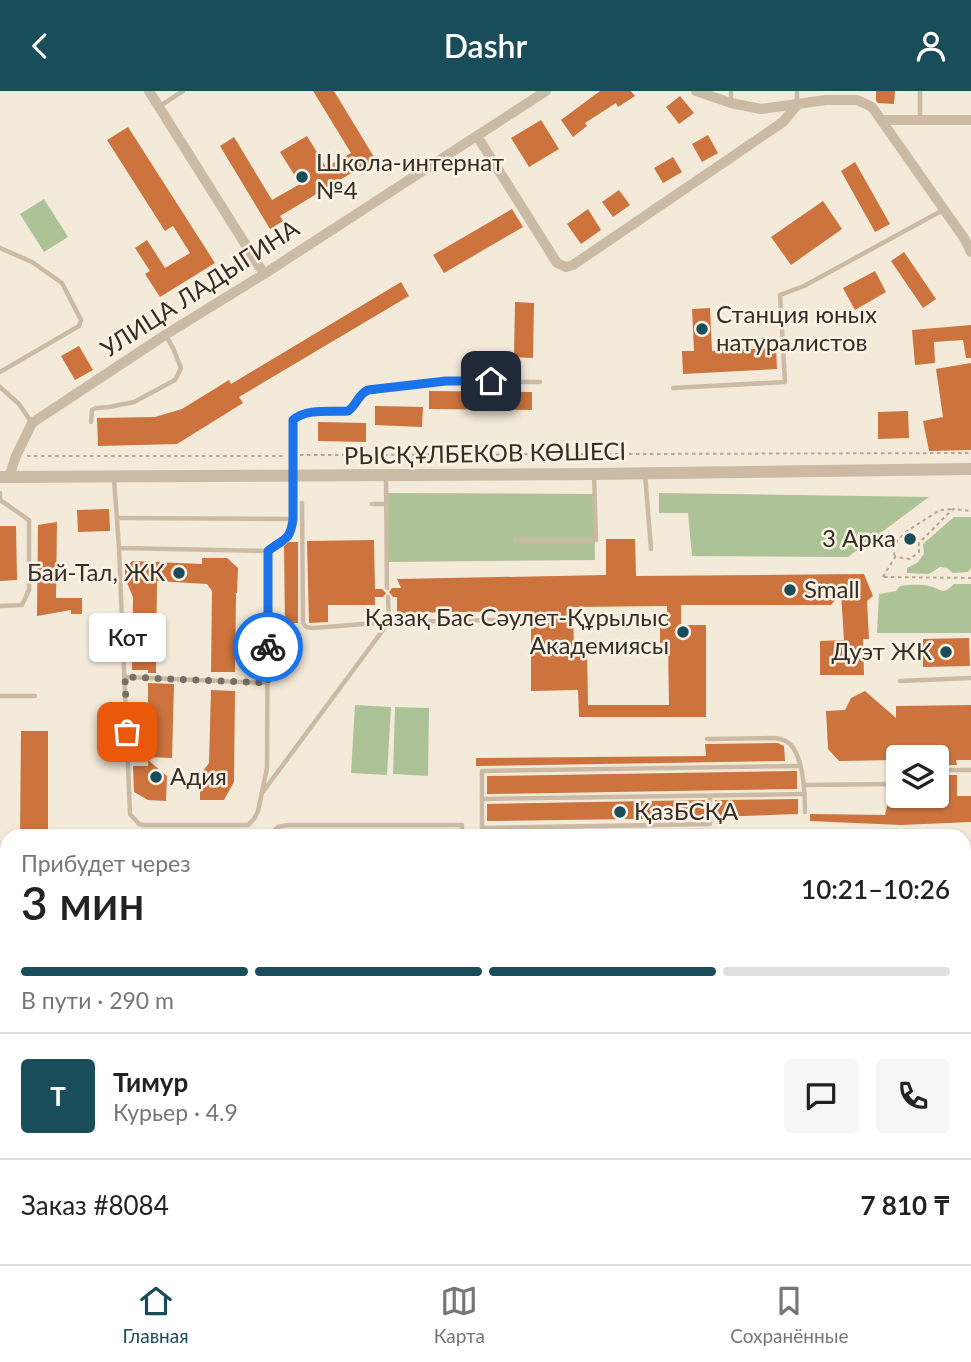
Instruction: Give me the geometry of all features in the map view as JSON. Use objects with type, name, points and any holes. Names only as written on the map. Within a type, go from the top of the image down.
[{"type":"street","points":[[149,91],[264,274]]},
{"type":"street","name":"УЛИЦА ЛАДЫГИНА","points":[[32,423],[546,91]]},
{"type":"street","points":[[696,91],[731,103],[761,109],[857,95],[872,107],[967,239],[971,252]]},
{"type":"street","points":[[477,136],[557,263],[566,267],[573,265],[783,122],[797,105]]},
{"type":"street","points":[[882,121],[971,120]]},
{"type":"street","points":[[4,477],[32,423]]},
{"type":"street","name":"РЫСҚҰЛБЕКОВ КӨШЕСІ","points":[[4,477],[294,477],[971,469]]},
{"type":"lane","points":[[159,106],[183,91]]},
{"type":"lane","points":[[731,103],[732,91]]},
{"type":"lane","points":[[797,91],[797,105]]},
{"type":"lane","points":[[920,91],[920,121]]},
{"type":"lane","points":[[673,388],[785,382],[779,295],[804,286],[944,210]]},
{"type":"lane","points":[[0,248],[32,262],[62,283],[80,320],[79,326],[0,372]]},
{"type":"lane","points":[[91,422],[92,410],[134,402],[174,380],[181,368],[165,335]]},
{"type":"lane","points":[[119,548],[268,551],[292,532],[292,425],[298,416],[348,411],[363,392],[368,390],[446,381],[540,382]]},
{"type":"lane","points":[[0,387],[19,404],[32,423]]},
{"type":"lane","points":[[645,473],[651,549]]},
{"type":"lane","points":[[515,540],[596,540],[594,474]]},
{"type":"lane","points":[[386,476],[387,589]]},
{"type":"lane","points":[[114,478],[130,814],[139,824],[248,825],[258,811],[267,768],[268,551]]},
{"type":"lane","points":[[0,493],[0,501],[29,520],[29,590],[22,605],[0,606]]},
{"type":"lane","points":[[302,503],[303,623],[306,627],[389,622],[549,619]]},
{"type":"lane","points":[[372,504],[387,504]]},
{"type":"lane","points":[[117,518],[293,519]]},
{"type":"lane","points":[[261,795],[389,622],[388,597]]},
{"type":"lane","points":[[125,677],[268,683]]},
{"type":"lane","points":[[900,681],[971,678]]},
{"type":"lane","points":[[0,696],[35,696]]},
{"type":"lane","points":[[707,740],[785,740],[791,745],[800,766],[805,794],[804,812]]},
{"type":"lane","points":[[710,796],[710,824],[482,828],[482,771],[800,766]]},
{"type":"lane","points":[[949,770],[971,770]]},
{"type":"lane","points":[[804,785],[886,784]]},
{"type":"lane","points":[[482,799],[805,794]]},
{"type":"lane","points":[[275,829],[282,825],[462,825],[462,829]]},
{"type":"path","points":[[16,456],[971,453]]},
{"type":"path","points":[[895,557],[911,559],[919,552],[919,543],[953,509]]},
{"type":"path","points":[[971,511],[940,510],[907,531],[897,541],[893,550],[895,557],[883,577],[971,577]]},
{"type":"green space","points":[[44,199],[68,237],[44,252],[20,214]]},
{"type":"green space","points":[[388,493],[594,494],[595,560],[388,562]]},
{"type":"green space","points":[[659,493],[929,497],[848,557],[692,556],[688,513],[659,513]]},
{"type":"green space","points":[[954,517],[971,517],[971,568],[968,572],[953,573],[940,567],[929,574],[907,573],[907,568],[917,563],[924,554],[923,544]]},
{"type":"green space","points":[[954,584],[971,584],[971,633],[877,633],[879,594],[911,585],[926,585],[944,591]]},
{"type":"green space","points":[[355,705],[391,707],[387,775],[351,773]]},
{"type":"green space","points":[[395,707],[429,708],[428,776],[393,774]]},
{"type":"building","points":[[313,91],[334,91],[377,162],[365,169],[363,166],[280,216],[283,221],[270,229],[220,146],[234,137],[272,200],[300,184],[280,152],[307,136],[326,167],[351,153]]},
{"type":"building","points":[[600,91],[631,91],[635,96],[618,107],[616,103],[585,123],[587,126],[573,137],[561,120]]},
{"type":"building","points":[[876,91],[895,91],[894,104],[878,103]]},
{"type":"building","points":[[680,96],[694,113],[679,124],[666,107]]},
{"type":"building","points":[[541,120],[559,149],[529,167],[511,138]]},
{"type":"building","points":[[128,127],[215,263],[160,297],[145,274],[150,271],[135,248],[147,240],[165,268],[190,253],[173,226],[165,231],[107,140]]},
{"type":"building","points":[[708,135],[718,153],[702,162],[692,144]]},
{"type":"building","points":[[673,157],[682,172],[663,183],[654,168]]},
{"type":"building","points":[[855,162],[890,224],[875,232],[841,171]]},
{"type":"building","points":[[619,190],[630,205],[613,217],[602,202]]},
{"type":"building","points":[[823,201],[842,229],[791,265],[771,237]]},
{"type":"building","points":[[512,209],[523,227],[444,273],[433,255]]},
{"type":"building","points":[[588,209],[601,230],[581,244],[567,224]]},
{"type":"building","points":[[904,252],[936,299],[923,308],[891,261]]},
{"type":"building","points":[[875,271],[886,292],[855,310],[843,288]]},
{"type":"building","points":[[401,282],[409,296],[239,397],[243,403],[177,444],[98,446],[97,418],[155,417],[182,409],[229,380],[231,384]]},
{"type":"building","points":[[515,302],[534,303],[533,358],[514,357]]},
{"type":"building","name":"Станция юных натуралистов","points":[[710,308],[712,351],[776,348],[777,369],[683,374],[682,351],[694,351],[692,309]]},
{"type":"building","points":[[971,325],[971,358],[966,358],[963,340],[934,342],[935,363],[915,365],[912,330]]},
{"type":"building","points":[[79,346],[93,370],[75,380],[61,356]]},
{"type":"building","points":[[971,363],[971,450],[929,451],[923,421],[943,417],[936,369]]},
{"type":"building","points":[[429,391],[532,392],[532,410],[429,409]]},
{"type":"building","points":[[375,406],[423,407],[422,427],[375,425]]},
{"type":"building","points":[[908,411],[909,438],[878,439],[878,412]]},
{"type":"building","points":[[318,422],[366,423],[366,442],[318,441]]},
{"type":"building","points":[[109,509],[110,531],[78,532],[77,510]]},
{"type":"building","points":[[57,522],[56,598],[82,598],[82,614],[71,614],[71,610],[37,616],[38,525]]},
{"type":"building","points":[[0,526],[16,526],[17,580],[0,581]]},
{"type":"building","name":"Қазақ Бас Сәулет-Құрылыс Академиясы","points":[[606,539],[635,539],[636,576],[864,574],[873,596],[867,601],[869,639],[863,639],[864,675],[820,675],[820,641],[844,640],[841,593],[831,605],[681,605],[681,625],[706,625],[706,717],[579,717],[578,690],[531,691],[531,624],[551,623],[554,620],[552,615],[530,615],[530,611],[397,613],[397,597],[393,597],[389,592],[392,588],[401,588],[397,579],[606,575]],"holes":[[[667,606],[667,624],[660,625],[660,643],[668,643],[669,705],[588,705],[587,651],[574,651],[573,607]]]},
{"type":"building","points":[[374,540],[375,589],[382,589],[386,593],[383,597],[375,597],[375,605],[328,605],[328,622],[309,623],[307,541]]},
{"type":"building","points":[[289,542],[298,542],[298,623],[285,623],[284,546]]},
{"type":"building","points":[[202,558],[227,558],[238,568],[235,672],[211,672],[212,591],[207,584],[157,581],[156,673],[132,670],[133,597],[125,578],[125,570],[132,561],[202,564]]},
{"type":"building","name":"Дуэт ЖК","points":[[969,638],[970,666],[923,667],[923,639]]},
{"type":"building","points":[[148,683],[174,684],[172,758],[148,757]]},
{"type":"building","points":[[211,690],[235,691],[234,782],[224,800],[200,800],[200,775],[209,763]]},
{"type":"building","points":[[865,691],[896,718],[896,706],[971,705],[971,760],[956,760],[957,765],[949,765],[949,745],[886,745],[886,760],[839,761],[828,749],[826,711],[845,710],[851,698]]},
{"type":"building","points":[[21,731],[48,731],[48,829],[20,829]]},
{"type":"building","points":[[778,743],[784,746],[785,761],[476,766],[476,758],[706,756],[705,744]]},
{"type":"building","points":[[148,760],[167,776],[166,801],[148,800],[134,792],[133,766],[148,766]]},
{"type":"building","points":[[797,771],[797,789],[487,794],[487,776]]},
{"type":"building","points":[[949,775],[957,775],[957,796],[971,796],[971,822],[901,825],[810,821],[810,814],[885,815],[887,808],[949,808]]},
{"type":"building","points":[[798,799],[798,814],[715,817],[715,800]]},
{"type":"building","points":[[705,800],[704,818],[487,821],[487,804]]},
{"type":"way so far","points":[[127,732],[125,677],[268,683],[268,647]]},
{"type":"place","name":"Школа-интернат №4","points":[[302,177]]},
{"type":"place","name":"Станция юных натуралистов","points":[[702,329]]},
{"type":"place","name":"3 Арка","points":[[910,539]]},
{"type":"place","name":"Бай-Тал, ЖК","points":[[179,573]]},
{"type":"place","name":"Small","points":[[790,590]]},
{"type":"place","name":"Қазақ Бас Сәулет-Құрылыс Академиясы","points":[[683,632]]},
{"type":"place","name":"Дуэт ЖК","points":[[946,652]]},
{"type":"place","name":"Кот","points":[[127,732]]},
{"type":"place","name":"Адия","points":[[156,777]]},
{"type":"place","name":"ҚазБСҚА","points":[[620,812]]},
{"type":"route","points":[[268,647],[268,551],[292,532],[293,420],[309,413],[348,411],[363,392],[368,390],[446,381],[491,381]]}]
